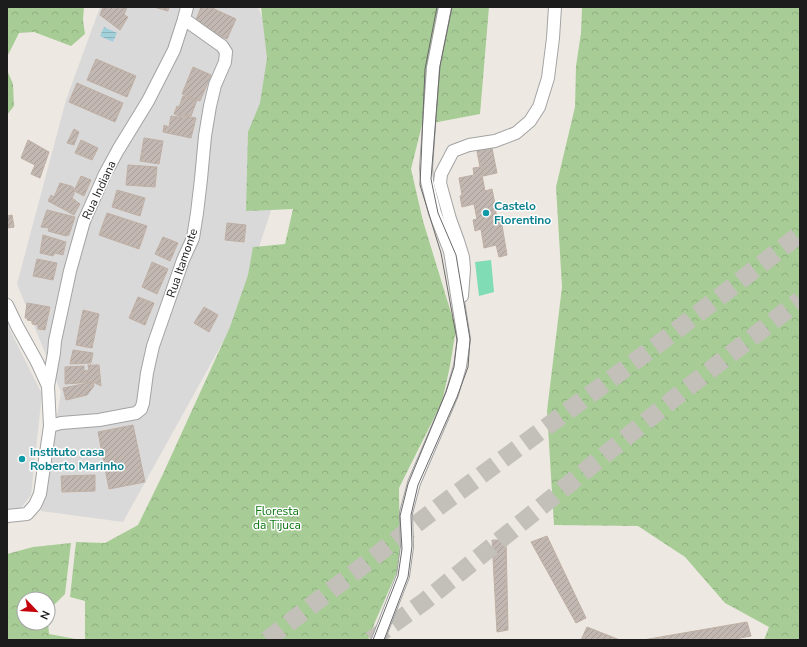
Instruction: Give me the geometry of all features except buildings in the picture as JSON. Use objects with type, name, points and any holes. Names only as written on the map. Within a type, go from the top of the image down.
[{"type":"street","name":"Rua Indiana","points":[[48,386],[66,286],[84,221],[114,156],[148,101],[174,50],[187,7]]},
{"type":"street","points":[[378,640],[403,576],[407,547],[406,513],[414,483],[452,394],[460,366],[464,339],[450,251],[435,214],[426,178],[433,68],[445,7]]},
{"type":"street","points":[[460,315],[464,270],[463,257],[440,183],[441,174],[453,151],[468,145],[495,141],[516,133],[530,121],[539,107],[548,78],[555,7]]},
{"type":"street","name":"Rua Itamonte","points":[[50,426],[61,423],[99,420],[136,413],[143,403],[147,373],[153,346],[183,260],[193,238],[210,106],[215,85],[225,62],[226,52],[222,46],[184,19]]},
{"type":"street","points":[[7,305],[48,386],[50,426],[40,494],[35,505],[27,514],[7,516]]},
{"type":"shaded area","points":[[100,7],[258,7],[271,39],[271,211],[233,324],[123,522],[41,511],[61,392],[17,284],[66,100]]},
{"type":"shaded area","points":[[7,324],[42,394],[31,495],[7,526]]},
{"type":"green space","points":[[7,7],[84,7],[83,20],[85,34],[71,46],[34,32],[19,33],[7,57]]},
{"type":"green space","name":"Floresta da Tijuca","points":[[261,7],[489,7],[480,114],[422,125],[411,169],[423,221],[456,329],[442,402],[399,488],[400,565],[368,640],[85,640],[85,601],[70,597],[76,542],[105,543],[138,525],[230,327],[248,275],[253,247],[285,244],[293,209],[246,211],[248,132],[260,103],[267,58]]},
{"type":"green space","points":[[582,7],[800,7],[800,640],[764,640],[769,627],[725,603],[685,557],[638,526],[554,525],[547,411],[562,287],[556,187],[575,107],[576,66],[581,33]]},
{"type":"green space","points":[[7,70],[13,84],[14,106],[7,115]]},
{"type":"green space","points":[[491,260],[494,292],[479,296],[475,262]]},
{"type":"green space","points":[[71,543],[65,594],[56,603],[56,591],[16,591],[16,631],[49,631],[49,634],[81,640],[7,640],[7,554],[33,547]]},
{"type":"water","points":[[104,27],[117,33],[113,42],[100,36]]},
{"type":"tunnel","points":[[267,640],[441,505],[673,333],[800,234]]},
{"type":"tunnel","points":[[371,640],[425,601],[682,392],[800,300]]},
{"type":"tram line","points":[[373,640],[398,576],[402,549],[400,516],[408,484],[446,392],[454,367],[457,340],[441,253],[420,185],[425,69],[437,7]]},
{"type":"tram line","points":[[384,640],[408,577],[412,546],[411,515],[418,485],[457,397],[468,367],[470,339],[456,255],[438,213],[431,179],[440,66],[452,7]]},
{"type":"place","name":"Castelo Florentino","points":[[486,213]]},
{"type":"place","name":"instituto casa Roberto Marinho","points":[[22,459]]}]
